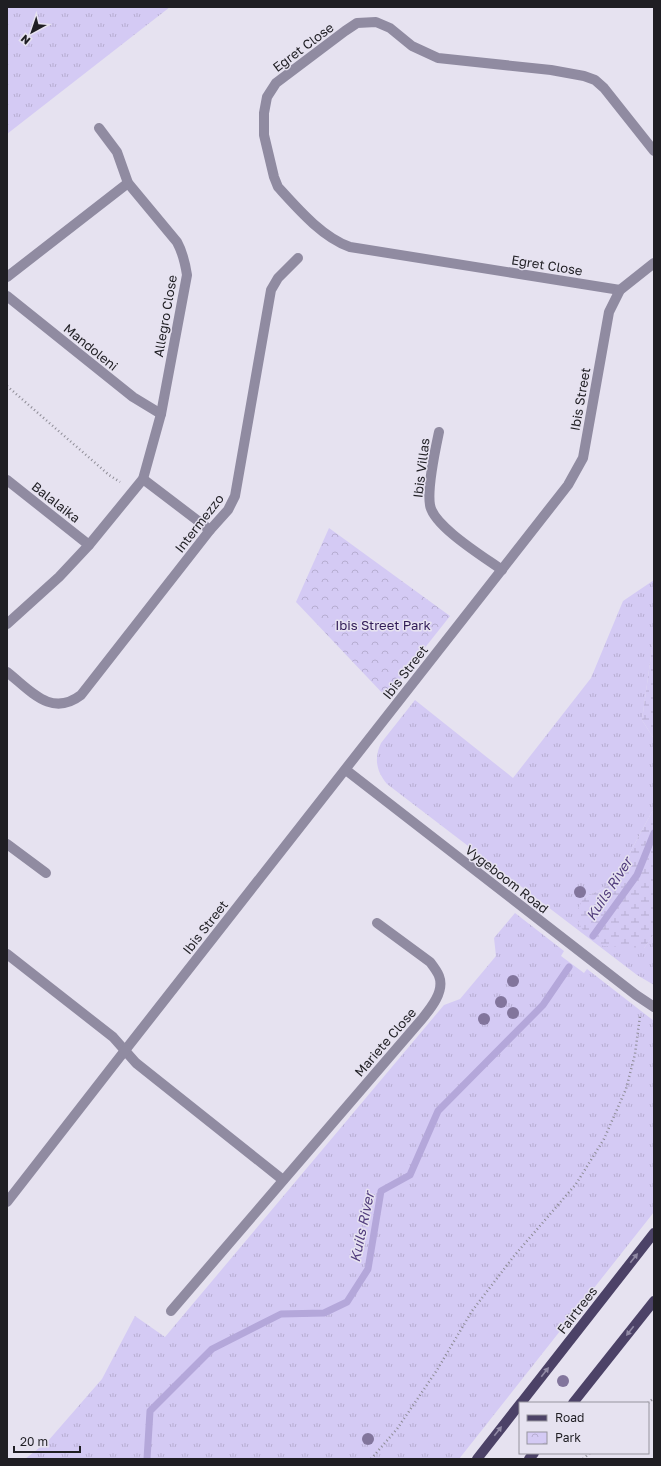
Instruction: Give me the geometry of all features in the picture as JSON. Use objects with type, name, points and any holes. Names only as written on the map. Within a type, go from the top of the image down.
[{"type":"main road","name":"Fairtrees","points":[[521,1402],[654,1233]]},
{"type":"main road","points":[[574,1402],[654,1301]]},
{"type":"main road","name":"Fairtrees","points":[[477,1459],[519,1404]]},
{"type":"street","name":"Egret Close","points":[[620,290],[350,247],[338,242],[325,234],[278,187],[274,177],[264,135],[264,114],[267,97],[276,83],[345,31],[357,24],[376,22],[390,28],[412,46],[438,58],[551,70],[590,78],[604,88],[654,151]]},
{"type":"street","points":[[7,277],[128,183],[117,152],[99,128]]},
{"type":"street","name":"Allegro Close","points":[[7,624],[58,577],[89,545],[144,479],[161,414],[187,275],[183,254],[177,242],[128,183]]},
{"type":"street","name":"Intermezzo","points":[[7,672],[41,700],[50,703],[63,704],[72,701],[81,694],[210,530],[228,510],[235,496],[271,290],[278,278],[298,258]]},
{"type":"street","name":"Ibis Street","points":[[7,1202],[568,485],[583,458],[609,312],[620,290],[654,263]]},
{"type":"street","name":"Mandoleni","points":[[7,296],[133,398],[161,414]]},
{"type":"street","name":"Ibis Villas","points":[[439,432],[429,494],[430,506],[442,525],[502,570]]},
{"type":"street","points":[[144,479],[210,530]]},
{"type":"street","name":"Balalaika","points":[[7,480],[89,545]]},
{"type":"street","name":"Vygeboom Road","points":[[346,770],[654,1008]]},
{"type":"street","points":[[7,844],[46,873]]},
{"type":"street","name":"Mariete Close","points":[[171,1311],[434,1004],[440,988],[440,977],[430,962],[377,923]]},
{"type":"street","points":[[7,954],[112,1037],[136,1063],[283,1180]]},
{"type":"path","points":[[7,386],[109,475],[134,490]]},
{"type":"path","points":[[371,1459],[397,1429],[437,1370],[472,1311],[514,1256],[576,1184],[604,1139],[626,1089],[635,1054],[640,1014],[636,995]]},
{"type":"green space","points":[[7,7],[170,7],[7,134]]},
{"type":"green space","name":"Ibis Street Park","points":[[329,528],[450,616],[386,697],[296,602]]},
{"type":"green space","points":[[654,580],[654,634],[642,720],[654,739],[654,808],[614,882],[583,899],[644,948],[654,934],[654,985],[637,975],[387,784],[378,769],[377,754],[381,743],[415,700],[513,778],[591,678],[623,601]]},
{"type":"green space","points":[[654,634],[654,739],[642,720]]},
{"type":"green space","points":[[654,808],[654,934],[644,948],[603,946],[582,929],[575,915],[583,899],[614,882]]},
{"type":"green space","points":[[515,913],[564,951],[561,956],[584,973],[587,969],[654,1021],[654,1212],[459,1459],[25,1459],[48,1441],[102,1379],[135,1316],[165,1337],[444,1005],[460,999],[496,956],[494,938]]},
{"type":"waterway","name":"Kuils River","points":[[593,936],[637,875],[654,833]]},
{"type":"waterway","name":"Kuils River","points":[[147,1459],[150,1411],[212,1349],[281,1314],[324,1313],[347,1302],[368,1269],[381,1191],[410,1175],[438,1111],[543,1005],[569,967]]}]
